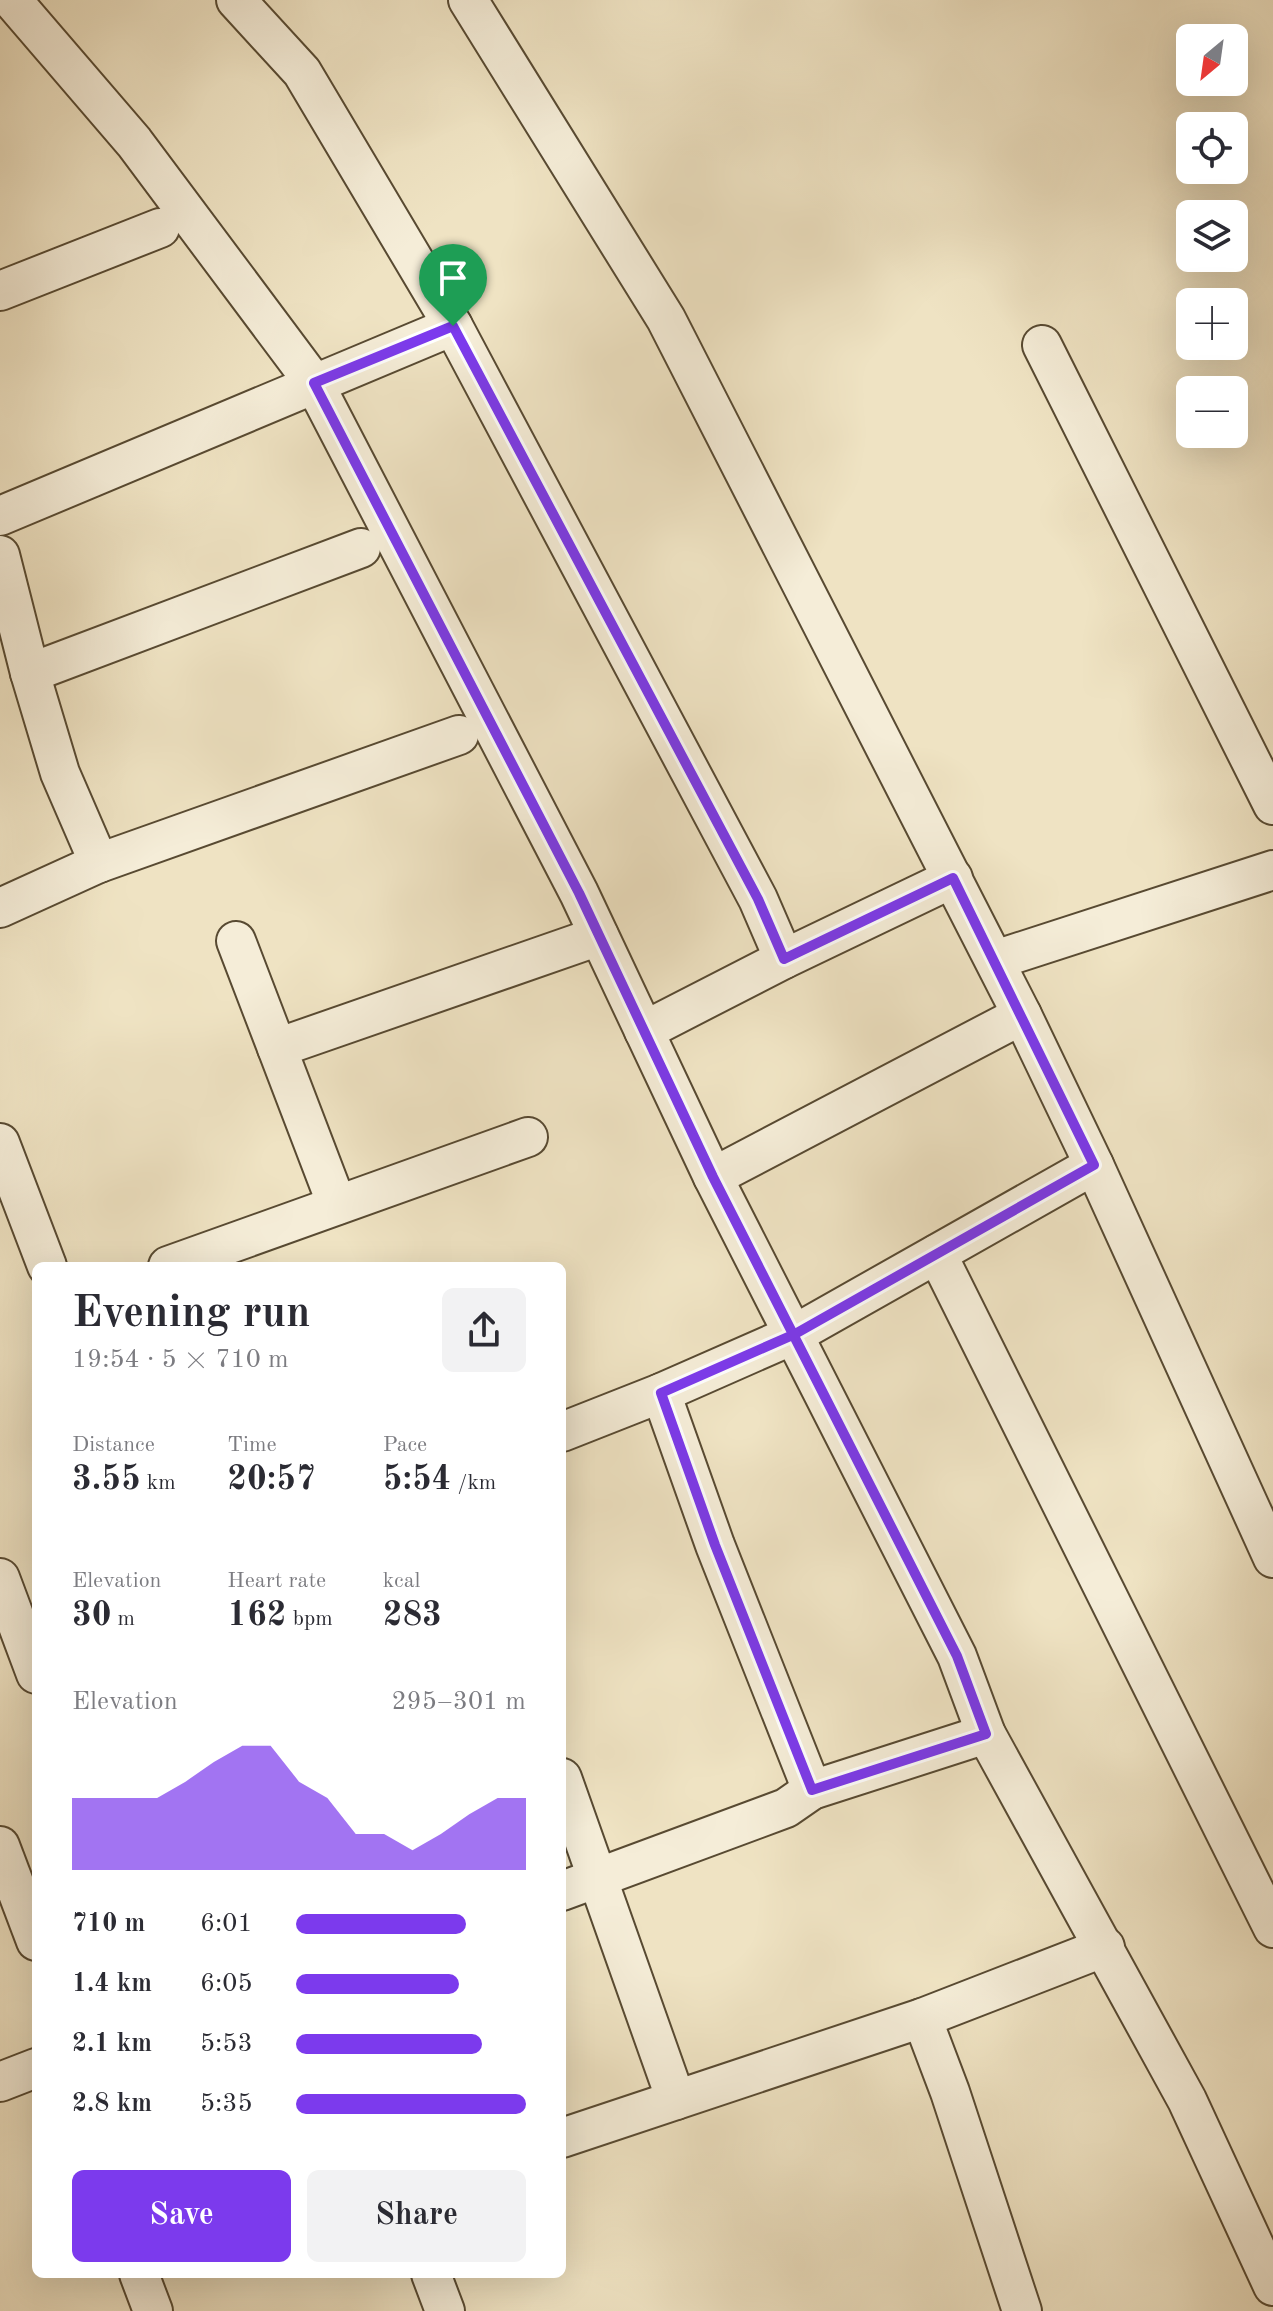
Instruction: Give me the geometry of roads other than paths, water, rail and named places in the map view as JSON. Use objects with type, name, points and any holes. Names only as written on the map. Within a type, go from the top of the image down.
[{"type":"street","points":[[12,0],[134,142],[314,383],[599,936],[713,1177],[957,1656],[986,1734],[1187,2100],[1273,2286]]},
{"type":"street","points":[[236,0],[302,72],[453,326],[758,899],[784,959]]},
{"type":"street","points":[[468,0],[666,319],[1022,1015],[1094,1165],[1273,1558]]},
{"type":"street","points":[[0,291],[160,228]]},
{"type":"street","points":[[0,516],[453,326]]},
{"type":"street","points":[[1042,345],[1273,805]]},
{"type":"street","points":[[30,673],[361,548]]},
{"type":"street","points":[[0,555],[60,773],[99,863]]},
{"type":"street","points":[[0,908],[99,863],[459,735]]},
{"type":"street","points":[[995,960],[1273,870]]},
{"type":"street","points":[[644,1031],[784,959],[953,878]]},
{"type":"street","points":[[277,1048],[599,936]]},
{"type":"street","points":[[236,941],[337,1205]]},
{"type":"street","points":[[713,1177],[1022,1015]]},
{"type":"street","points":[[179,1262],[528,1137]]},
{"type":"street","points":[[0,1143],[45,1262]]},
{"type":"street","points":[[566,1430],[795,1334],[1094,1165]]},
{"type":"street","points":[[937,1254],[1273,1928]]},
{"type":"street","points":[[661,1393],[715,1545],[812,1790]]},
{"type":"street","points":[[0,1578],[32,1663]]},
{"type":"street","points":[[566,1890],[786,1808],[812,1790],[986,1734]]},
{"type":"street","points":[[566,1789],[676,2100]]},
{"type":"street","points":[[4,1867],[32,1932]]},
{"type":"street","points":[[566,2137],[922,2018],[1105,1947]]},
{"type":"street","points":[[922,2018],[950,2092],[1022,2311]]},
{"type":"street","points":[[0,2082],[32,2070]]},
{"type":"street","points":[[141,2278],[153,2311]]},
{"type":"street","points":[[433,2278],[445,2311]]}]
